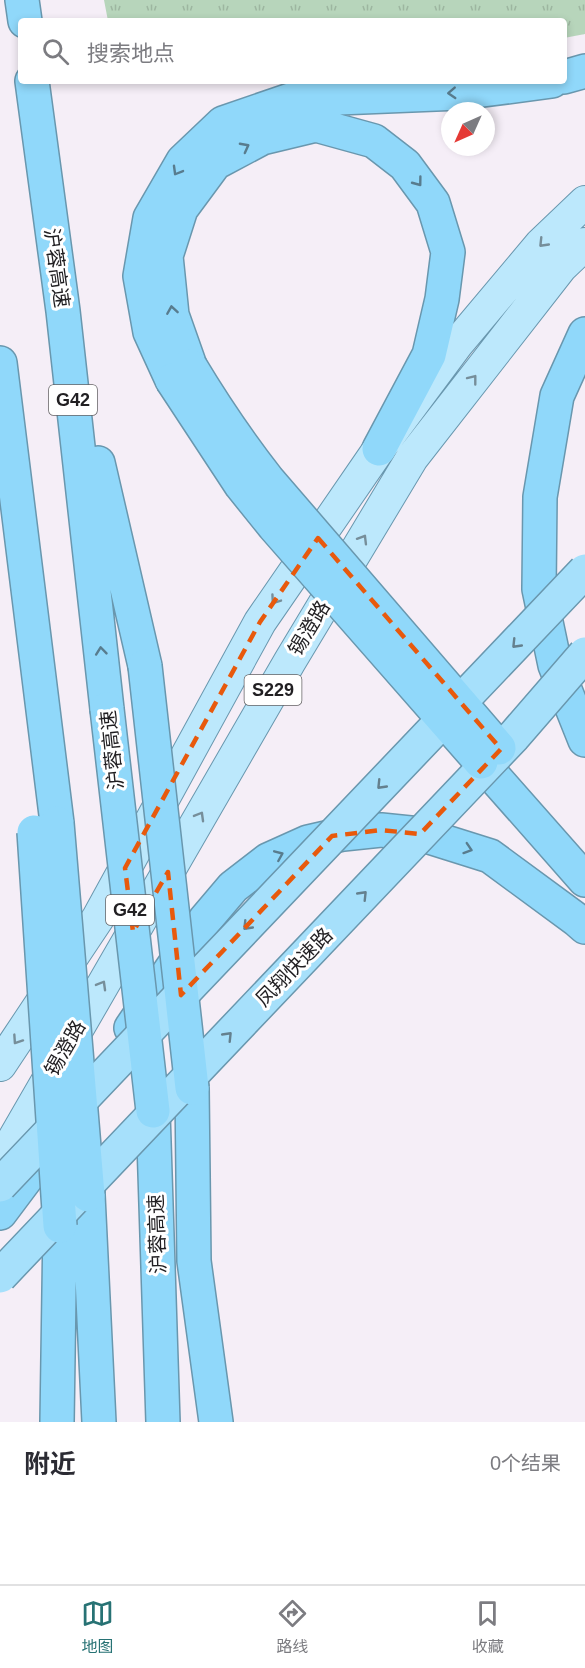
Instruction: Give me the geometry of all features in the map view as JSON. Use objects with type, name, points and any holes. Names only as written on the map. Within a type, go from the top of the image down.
[{"type":"highway","points":[[567,76],[585,71]]},
{"type":"highway","points":[[529,84],[460,93],[290,100],[223,123],[183,161],[150,218],[140,276],[150,332],[181,373],[240,485],[282,535],[498,748],[585,846]]},
{"type":"highway","name":"沪蓉高速","points":[[32,87],[63,311],[153,1112],[163,1422]]},
{"type":"highway","points":[[181,373],[166,256],[181,209],[215,164],[262,138],[316,125],[374,141],[405,165],[433,202],[448,252],[442,299],[429,355],[379,449]]},
{"type":"highway","points":[[63,311],[145,666],[192,1088],[194,1261],[216,1422]]},
{"type":"highway","points":[[585,334],[557,396],[540,497],[539,589],[555,665],[585,740]]},
{"type":"highway","points":[[0,363],[45,827],[60,1227],[57,1422]]},
{"type":"highway","points":[[0,383],[45,827],[88,1195],[99,1422]]},
{"type":"highway","points":[[0,1185],[585,571]]},
{"type":"highway","name":"凤翔快速路","points":[[0,1276],[585,654]]},
{"type":"highway","points":[[498,748],[585,676]]},
{"type":"highway","points":[[498,748],[585,880]]},
{"type":"highway","points":[[0,1213],[46,1152],[205,920],[233,887],[268,860],[308,842],[343,834],[381,830],[420,834],[490,856],[585,927]]},
{"type":"main road","name":"S229","points":[[0,1065],[98,918],[260,622],[379,449],[465,335],[541,244],[585,202]]},
{"type":"main road","name":"锡澄路","points":[[0,1163],[290,661],[412,458],[561,267],[585,244]]},
{"type":"highlighted area","points":[[318,538],[501,749],[420,834],[381,830],[332,836],[181,995],[168,872],[133,932],[125,868],[260,622]]},
{"type":"green space","points":[[104,0],[585,0],[585,34],[567,37],[567,18],[107,18]]}]
